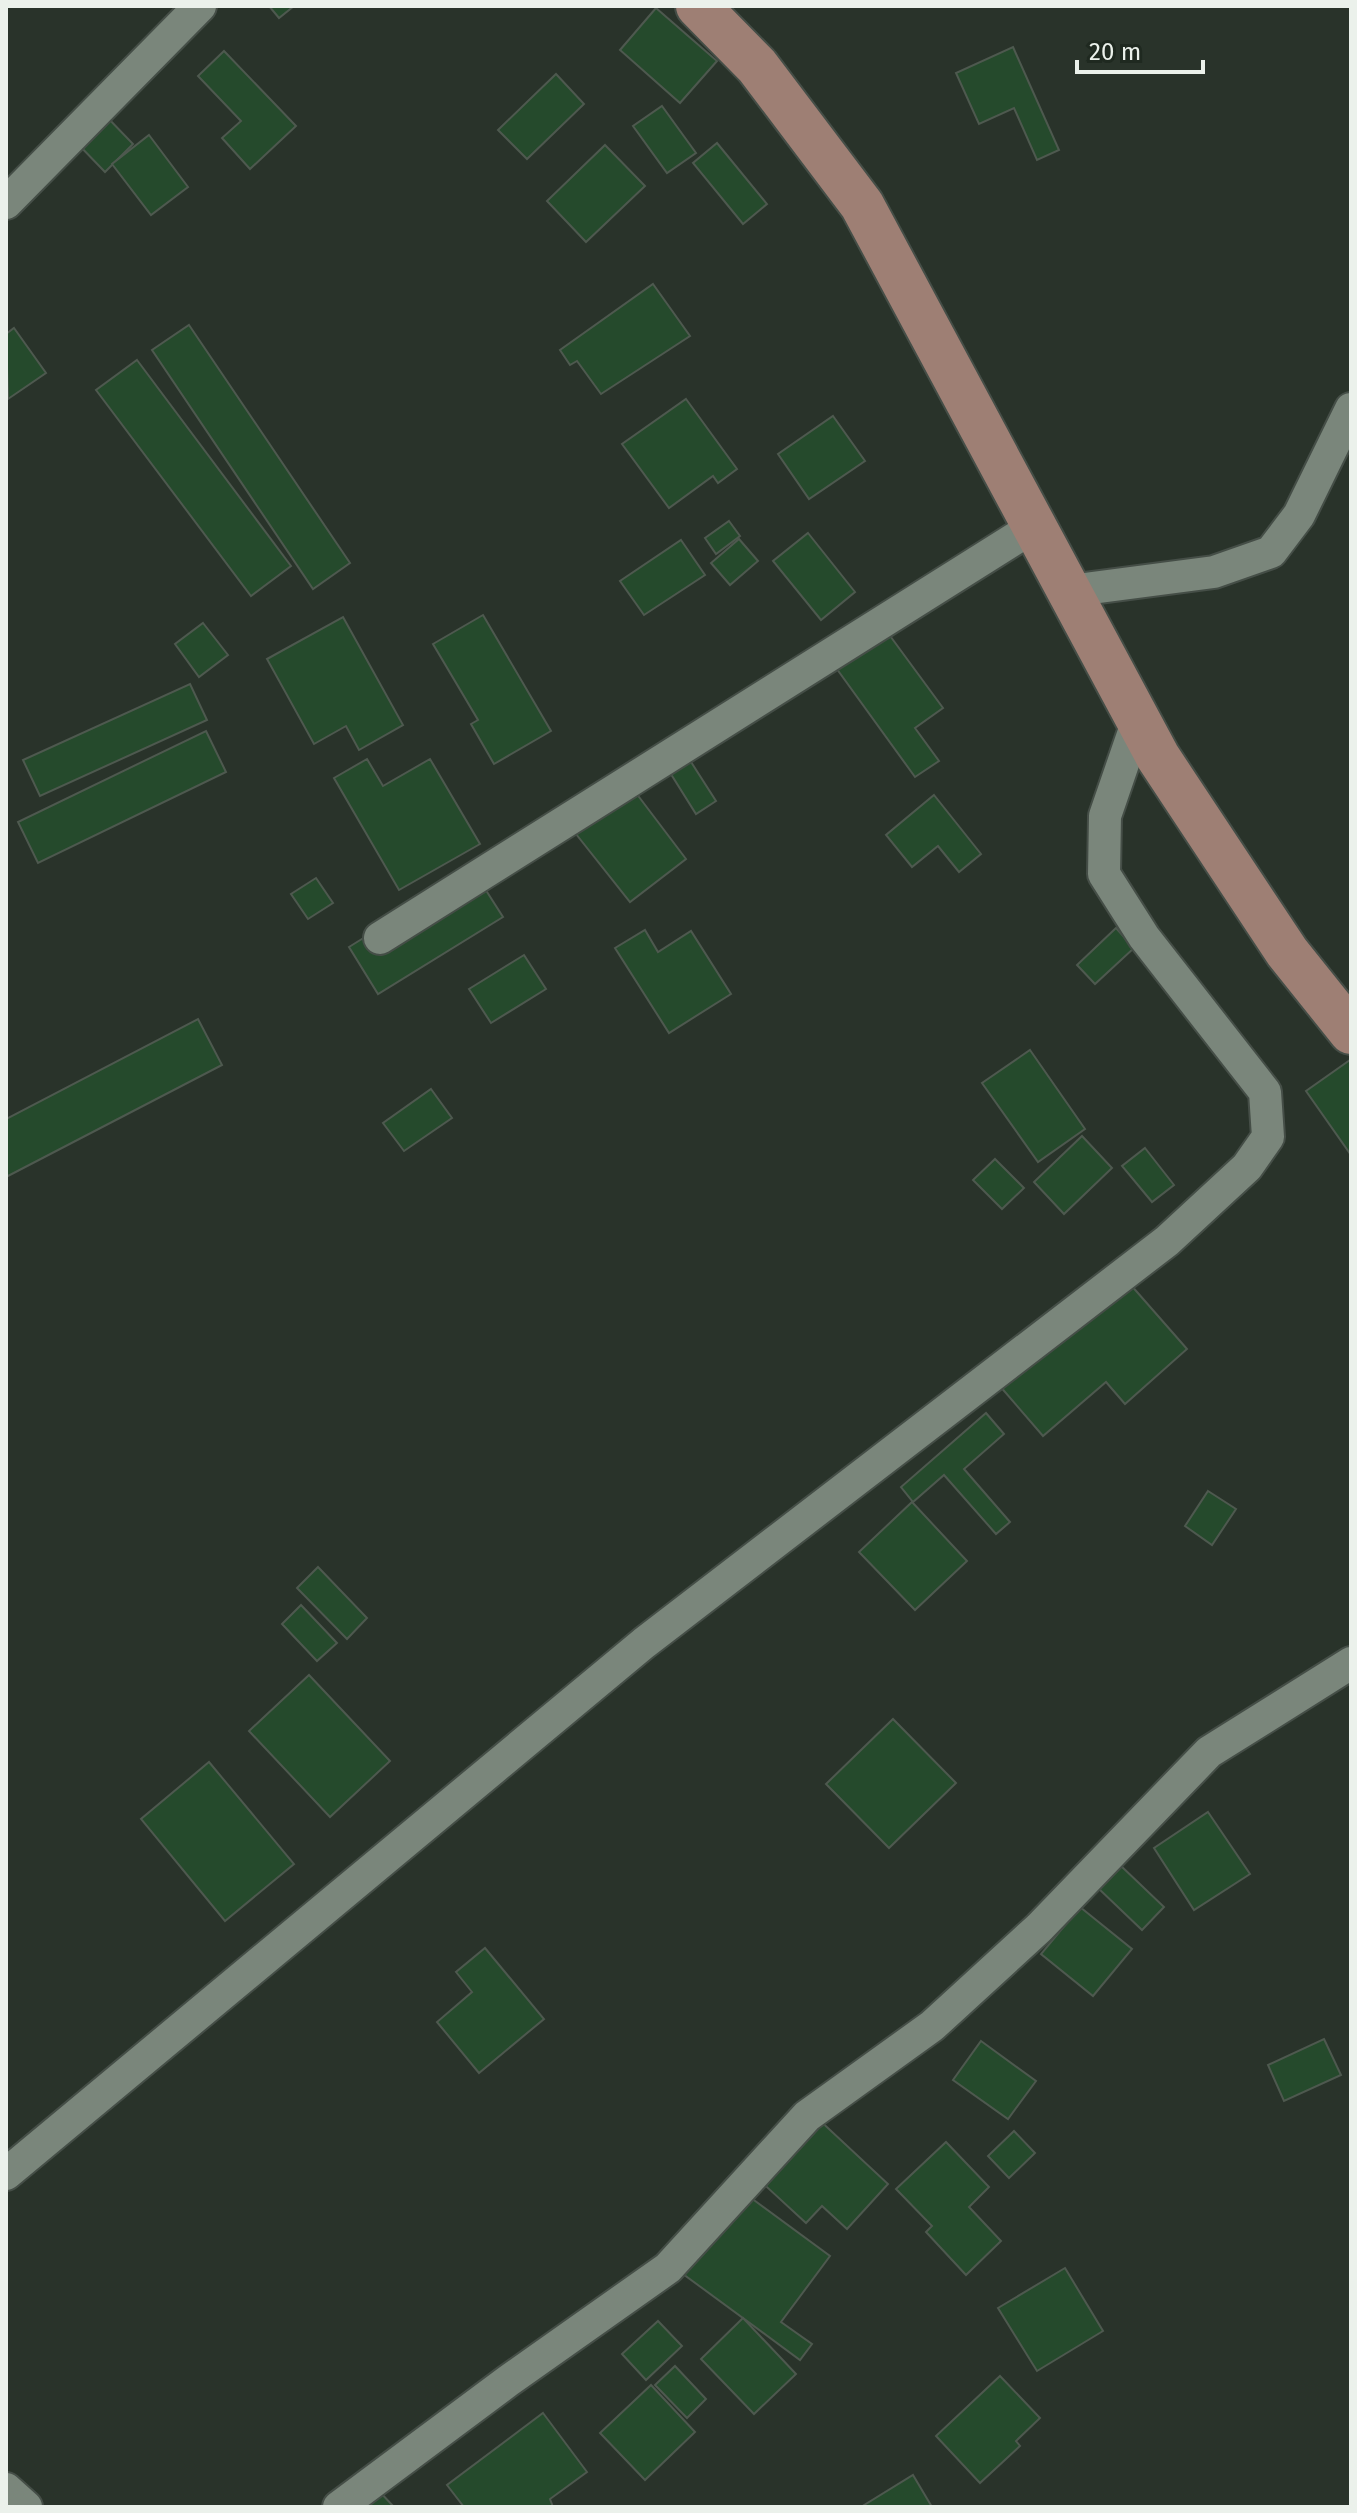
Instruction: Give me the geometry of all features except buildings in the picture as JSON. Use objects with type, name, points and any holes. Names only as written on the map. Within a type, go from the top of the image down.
[{"type":"main road","points":[[698,6],[757,66],[862,205],[1158,757],[1287,952],[1351,1032]]},
{"type":"street","points":[[6,203],[200,6]]},
{"type":"street","points":[[1069,591],[1214,572],[1271,552],[1299,515],[1351,409]]},
{"type":"street","points":[[380,938],[1035,526]]},
{"type":"street","points":[[6,2174],[644,1643],[1167,1241],[1247,1167],[1268,1137],[1265,1092],[1144,937],[1104,874],[1105,816],[1138,720]]},
{"type":"street","points":[[339,2507],[508,2381],[668,2268],[807,2116],[932,2026],[1039,1928],[1209,1752],[1351,1663]]},
{"type":"street","points":[[6,2489],[26,2507]]}]
